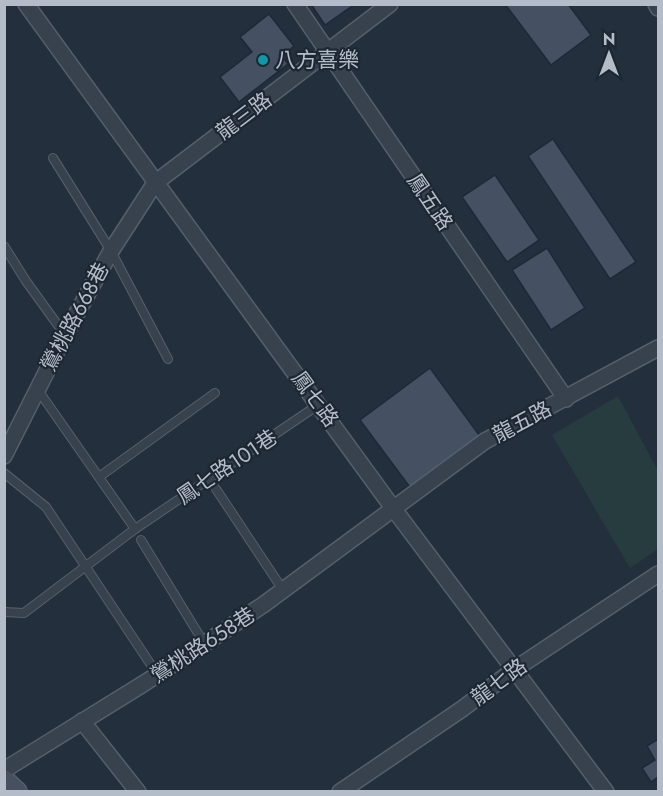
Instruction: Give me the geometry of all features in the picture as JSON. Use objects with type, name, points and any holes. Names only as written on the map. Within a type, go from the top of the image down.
[{"type":"main road","points":[[4,781],[16,792]]},
{"type":"street","name":"鳳七路","points":[[26,4],[393,508],[606,792]]},
{"type":"street","name":"鳳五路","points":[[295,4],[566,399]]},
{"type":"street","name":"龍三路","points":[[155,183],[390,4]]},
{"type":"street","name":"鶯桃路668巷","points":[[4,456],[111,250],[155,183]]},
{"type":"street","name":"龍五路","points":[[393,508],[485,441],[658,348]]},
{"type":"street","name":"鶯桃路658巷","points":[[4,770],[204,644],[284,590],[393,508]]},
{"type":"street","name":"龍七路","points":[[340,792],[462,709],[515,669],[658,574]]},
{"type":"street","points":[[82,721],[138,792]]},
{"type":"lane","points":[[53,158],[111,250],[168,359]]},
{"type":"lane","points":[[4,246],[65,335]]},
{"type":"lane","points":[[37,389],[135,530]]},
{"type":"lane","points":[[99,477],[215,393]]},
{"type":"lane","name":"鳳七路101巷","points":[[4,612],[24,613],[135,530],[319,404]]},
{"type":"lane","points":[[4,473],[46,507],[157,674]]},
{"type":"lane","points":[[216,489],[284,590]]},
{"type":"lane","points":[[141,540],[204,644]]},
{"type":"green space","points":[[618,396],[658,471],[658,549],[630,568],[552,435]]},
{"type":"building","points":[[311,4],[355,4],[325,25]]},
{"type":"building","points":[[505,4],[568,4],[591,35],[551,65]]},
{"type":"building","name":"八方喜樂","points":[[269,14],[294,46],[282,56],[288,64],[239,102],[220,77],[252,52],[240,37]]},
{"type":"building","points":[[553,139],[636,262],[610,279],[528,156]]},
{"type":"building","points":[[495,175],[539,240],[507,262],[462,197]]},
{"type":"building","points":[[547,248],[585,308],[551,330],[512,270]]},
{"type":"building","points":[[430,368],[482,439],[412,490],[360,420]]},
{"type":"building","points":[[658,739],[658,777],[651,782],[642,768],[655,760],[647,746]]},
{"type":"place","name":"八方喜樂","points":[[263,60]]}]
